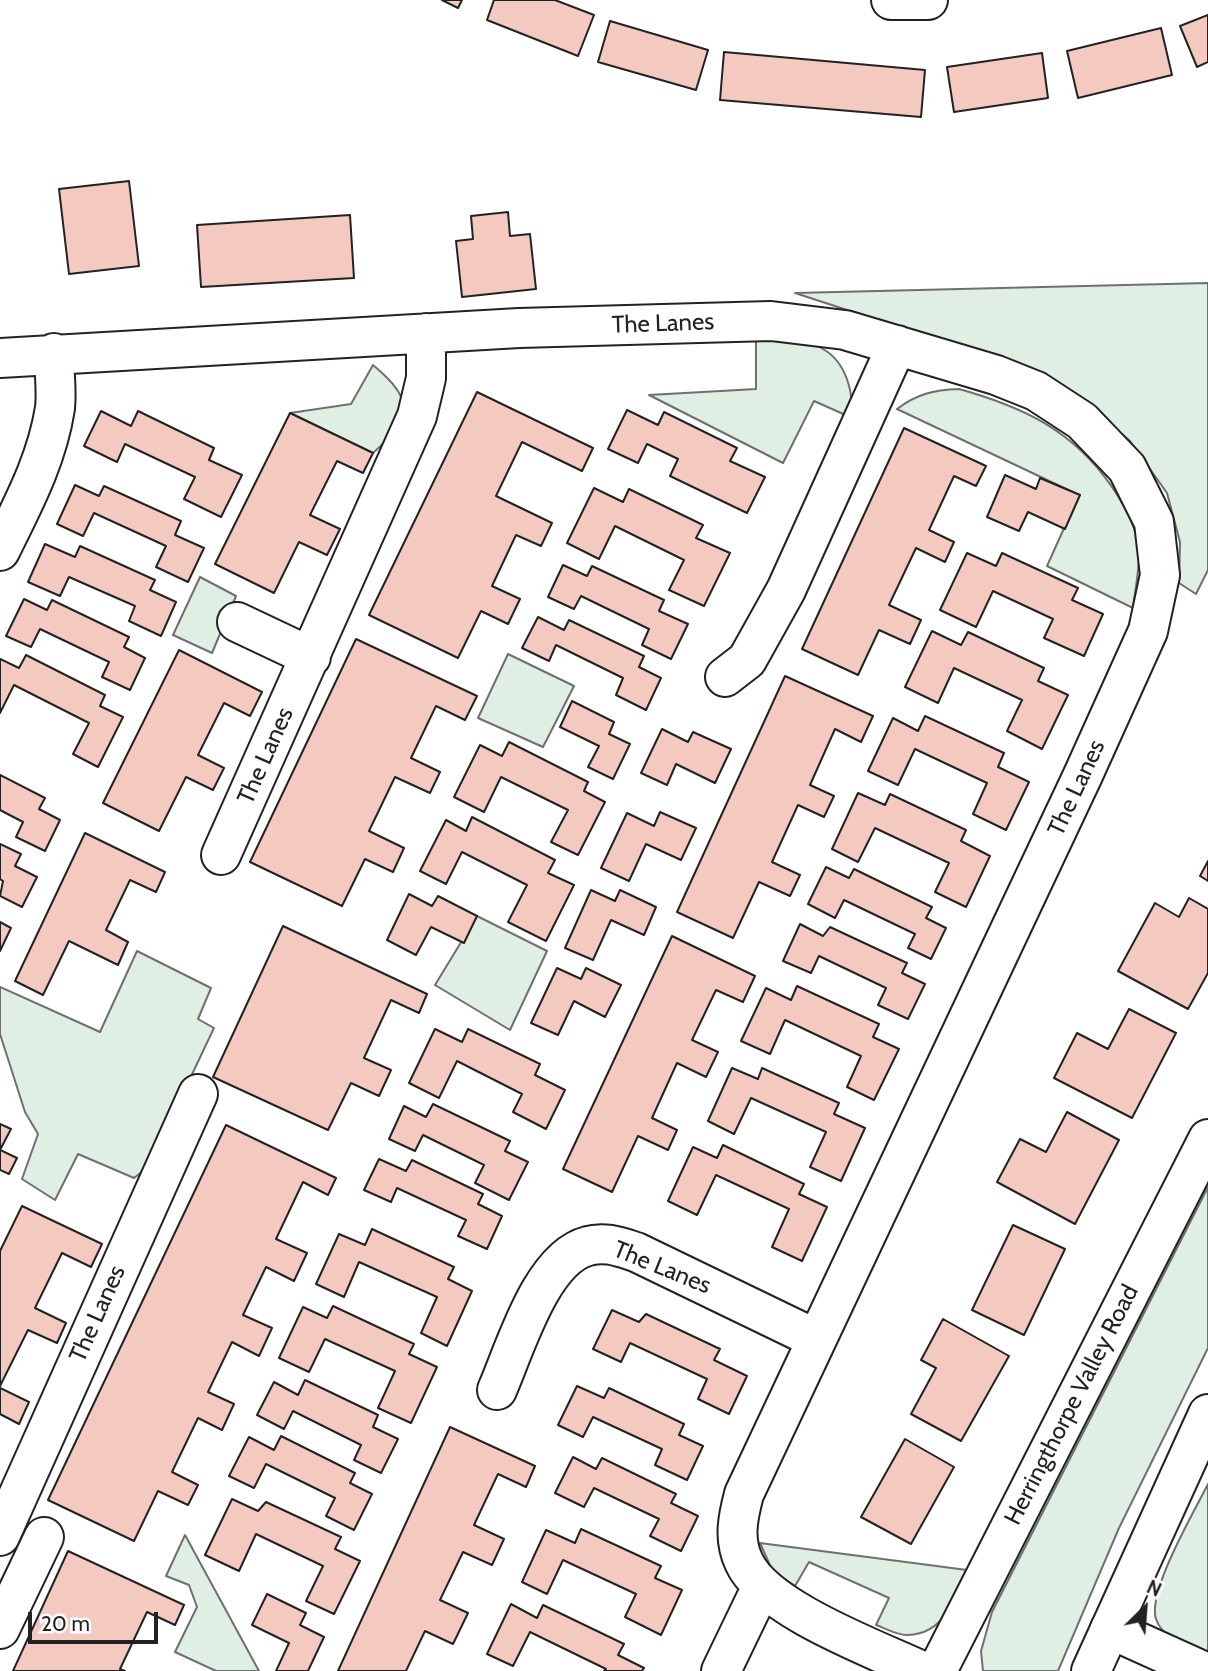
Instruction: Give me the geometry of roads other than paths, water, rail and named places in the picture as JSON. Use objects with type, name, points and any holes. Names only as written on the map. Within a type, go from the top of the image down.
[{"type":"street","points":[[891,0],[928,0]]},
{"type":"street","name":"The Lanes","points":[[0,358],[426,333],[771,321],[845,330],[996,375],[1036,391],[1082,422],[1127,468],[1154,522],[1160,575],[1148,631],[1089,763],[744,1494],[736,1525],[743,1562],[761,1588],[802,1614],[922,1671]]},
{"type":"street","name":"The Lanes","points":[[221,855],[417,416],[426,378],[426,333]]},
{"type":"street","points":[[725,677],[747,660],[786,590],[897,345]]},
{"type":"street","points":[[0,551],[31,490],[47,449],[55,405],[54,353]]},
{"type":"street","points":[[237,622],[311,657]]},
{"type":"street","name":"The Lanes","points":[[0,1536],[198,1094]]},
{"type":"street","name":"Herringthorpe Valley Road","points":[[937,1671],[1208,1139]]},
{"type":"street","name":"The Lanes","points":[[497,1390],[551,1273],[569,1254],[589,1245],[611,1244],[636,1252],[816,1339]]},
{"type":"street","points":[[1091,1671],[1208,1414]]},
{"type":"street","points":[[0,1629],[44,1536]]},
{"type":"street","points":[[721,1671],[761,1588]]},
{"type":"street","points":[[1110,1629],[1203,1671]]}]
